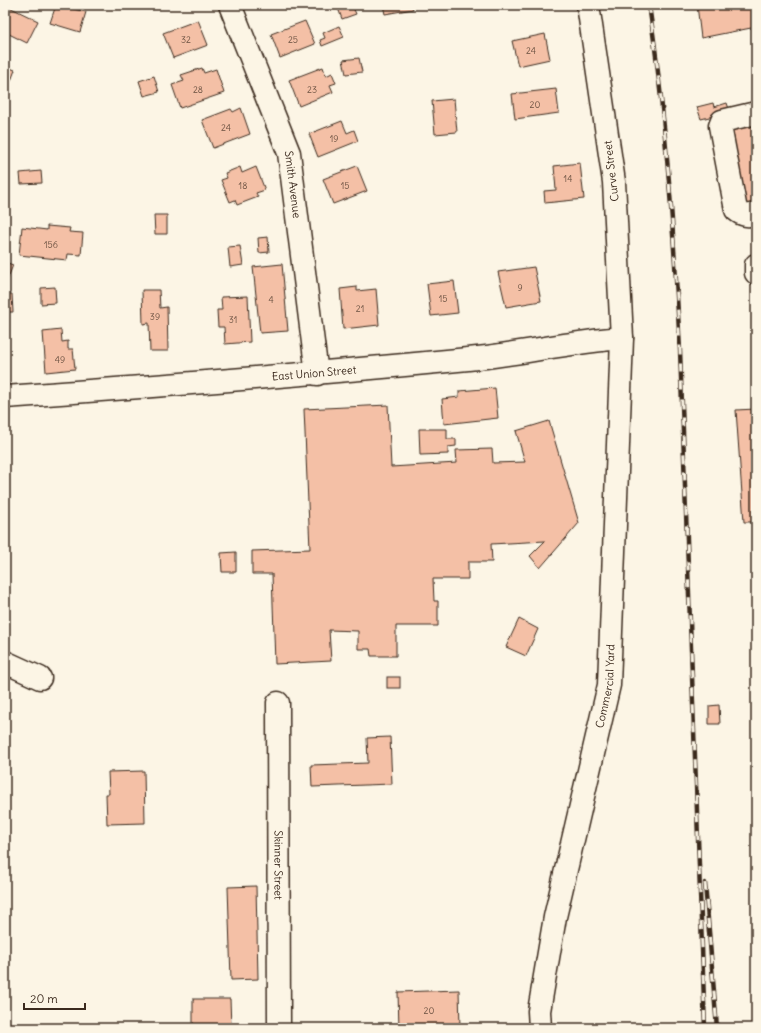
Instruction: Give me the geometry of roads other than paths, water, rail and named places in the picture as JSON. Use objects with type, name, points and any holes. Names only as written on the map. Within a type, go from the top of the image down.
[{"type":"street","name":"Smith Avenue","points":[[230,5],[289,153],[318,374]]},
{"type":"street","name":"Curve Street","points":[[588,5],[614,182],[622,338]]},
{"type":"street","points":[[756,113],[728,119],[722,122],[720,126],[736,210],[740,214],[747,216],[756,214]]},
{"type":"street","points":[[756,265],[756,274]]},
{"type":"street","name":"East Union Street","points":[[5,397],[318,374],[470,359],[586,341],[622,338]]},
{"type":"street","name":"Commercial Yard","points":[[540,1028],[539,1011],[555,917],[609,685],[622,338]]},
{"type":"street","points":[[5,662],[40,678]]},
{"type":"street","name":"Skinner Street","points":[[278,703],[280,1028]]},
{"type":"railway","points":[[649,5],[665,134],[678,307],[705,1028]]},
{"type":"railway","points":[[705,883],[717,1028]]}]
